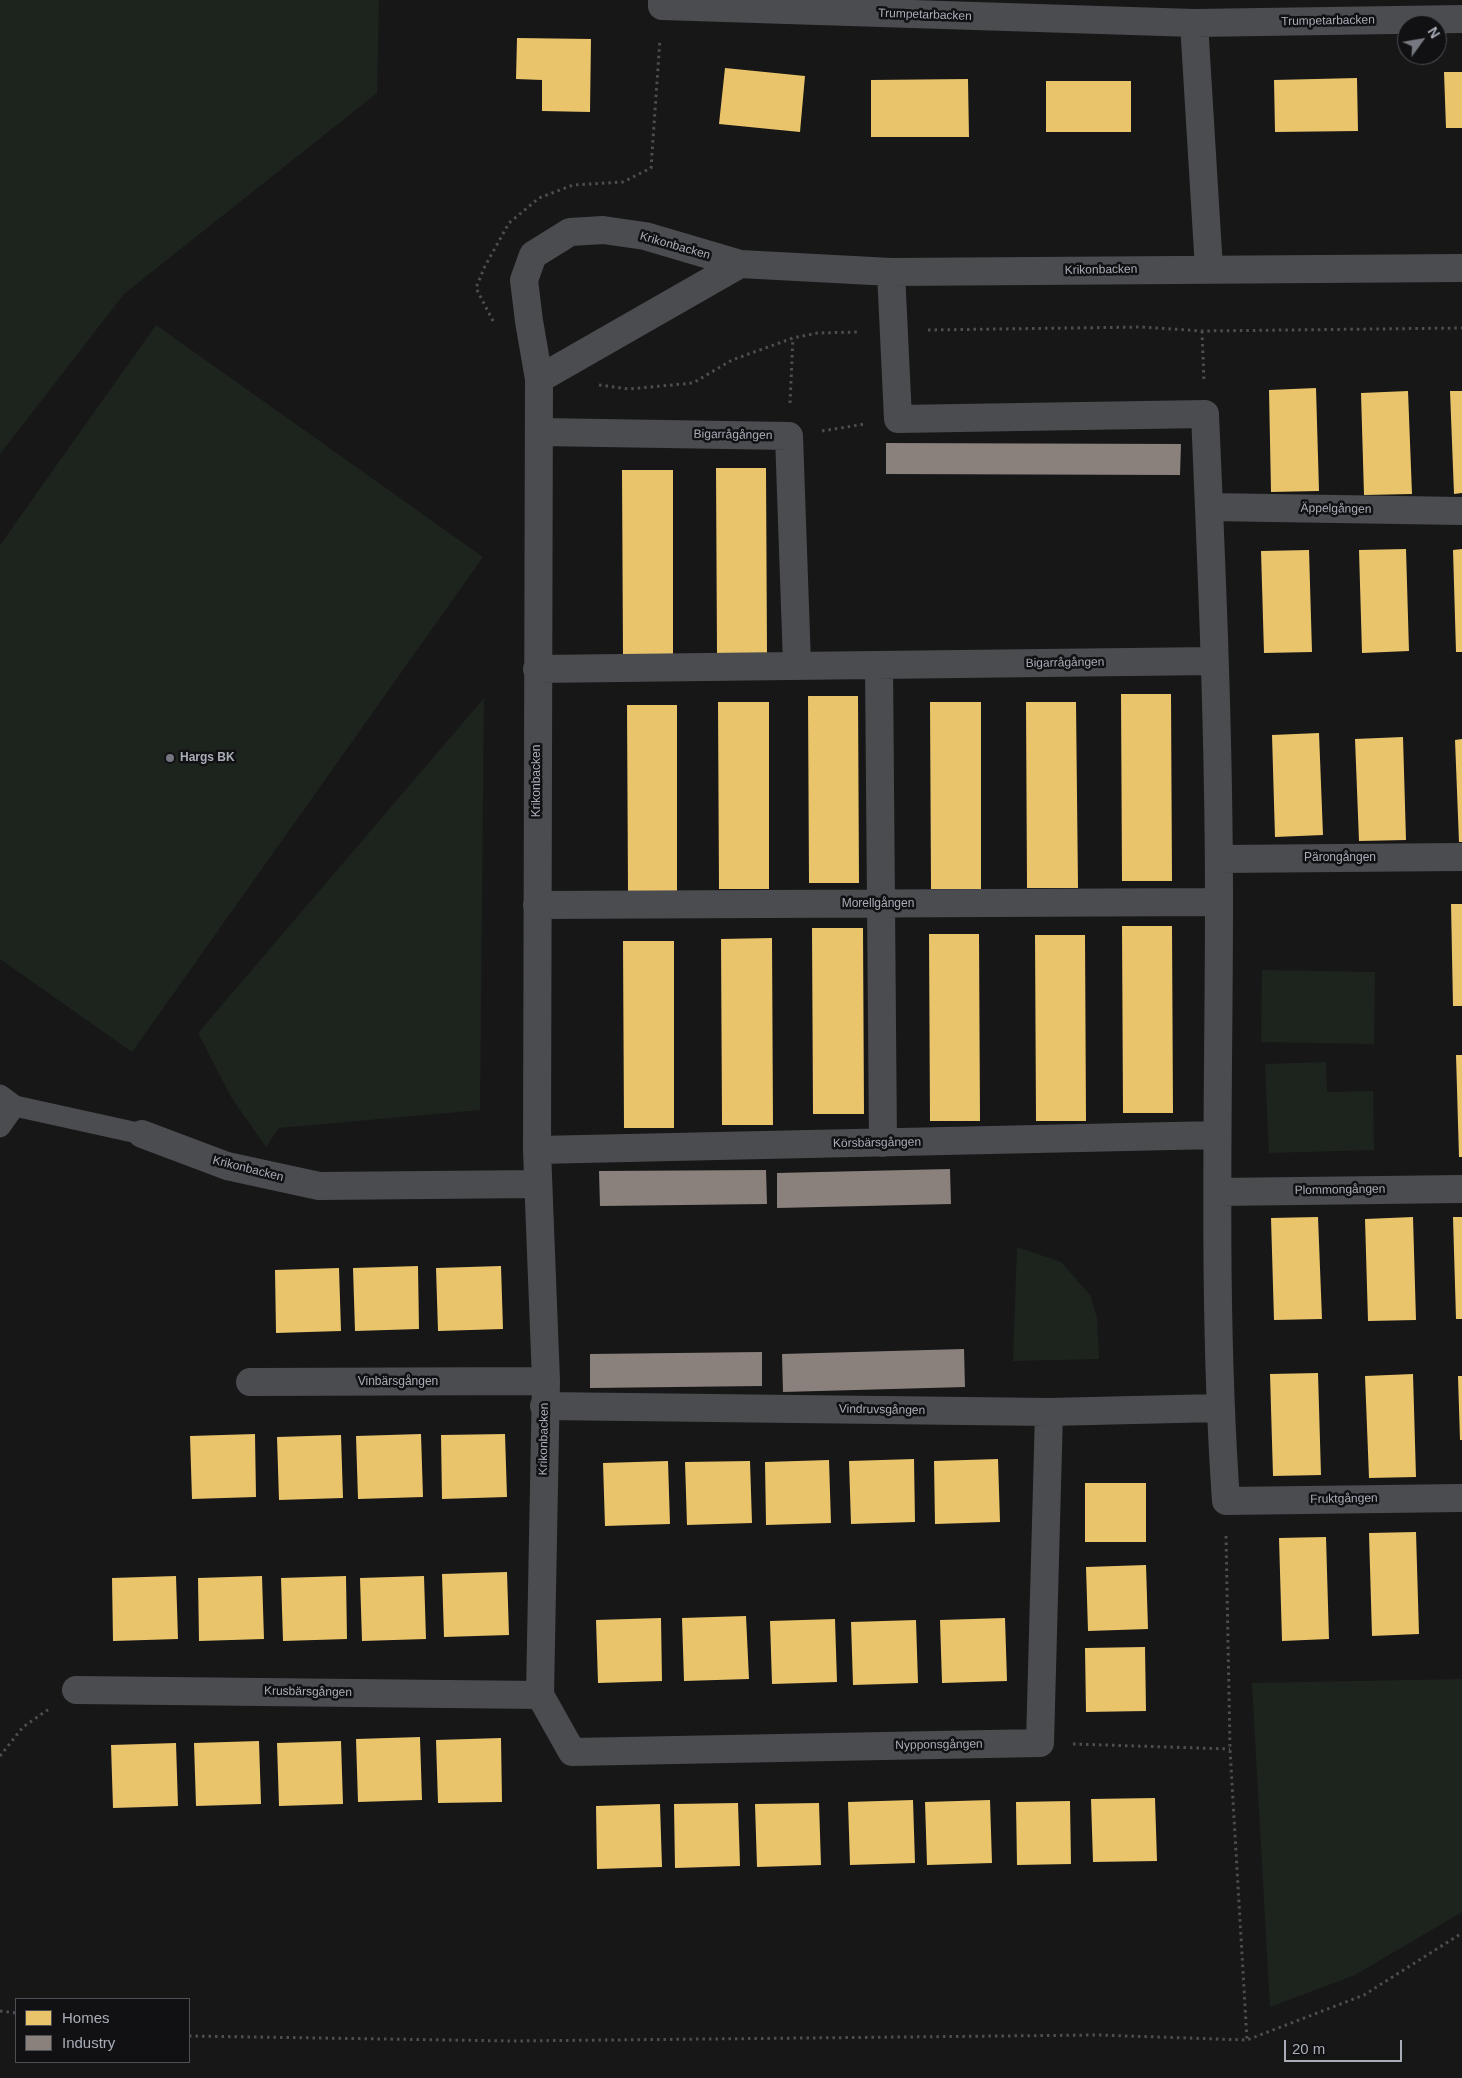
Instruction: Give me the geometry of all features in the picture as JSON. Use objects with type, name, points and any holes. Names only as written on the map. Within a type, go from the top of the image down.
[{"type":"street","name":"Trumpetarbacken","points":[[662,0],[662,6],[1194,24],[1462,19]]},
{"type":"street","points":[[1194,24],[1209,269]]},
{"type":"street","name":"Krikonbacken","points":[[540,1695],[545,1393],[537,1150],[540,379],[529,321],[524,280],[533,255],[570,232],[603,230],[645,236],[740,264],[891,272],[1462,268]]},
{"type":"street","name":"Krikonbacken","points":[[540,379],[740,264]]},
{"type":"street","points":[[891,272],[898,419],[1205,414],[1219,859],[1217,1134],[1219,1408],[1226,1501]]},
{"type":"street","name":"Bigarrågången","points":[[540,432],[789,436],[797,664]]},
{"type":"street","name":"Äppelgången","points":[[1209,507],[1462,511]]},
{"type":"street","name":"Bigarrågången","points":[[538,669],[797,664],[879,665],[1213,661]]},
{"type":"street","points":[[879,665],[883,1143]]},
{"type":"street","name":"Pärongången","points":[[1219,859],[1462,858]]},
{"type":"street","name":"Morellgången","points":[[537,905],[1219,902]]},
{"type":"street","name":"Krikonbacken","points":[[142,1134],[227,1166],[319,1186],[538,1184]]},
{"type":"street","name":"Körsbärsgången","points":[[537,1150],[1217,1134]]},
{"type":"street","name":"Plommongången","points":[[1218,1192],[1462,1188]]},
{"type":"street","name":"Vinbärsgången","points":[[250,1382],[545,1393]]},
{"type":"street","name":"Vindruvsgången","points":[[545,1393],[1049,1412],[1219,1408]]},
{"type":"street","points":[[1040,1743],[1049,1412]]},
{"type":"street","name":"Fruktgången","points":[[1226,1501],[1462,1498]]},
{"type":"street","name":"Krusbärsgången","points":[[76,1690],[540,1695]]},
{"type":"street","name":"Nypponsgången","points":[[540,1695],[572,1752],[1040,1743]]},
{"type":"lane","points":[[0,1127],[8,1101],[142,1134]]},
{"type":"path","points":[[593,385],[629,388],[693,383],[732,360],[793,338],[818,333],[893,330],[1142,327],[1202,331],[1462,328]]},
{"type":"path","points":[[1202,331],[1205,414]]},
{"type":"path","points":[[793,338],[789,436],[898,419]]},
{"type":"path","points":[[1226,1501],[1230,1749],[1247,2040]]},
{"type":"path","points":[[0,1756],[23,1727],[76,1690]]},
{"type":"path","points":[[1040,1743],[1230,1749]]},
{"type":"path","points":[[190,2036],[522,2041],[1098,2035],[1247,2040],[1364,1995],[1462,1933]]},
{"type":"path","points":[[0,2011],[15,2013]]},
{"type":"shaded area","points":[[0,0],[379,0],[377,93],[124,294],[0,454]]},
{"type":"shaded area","name":"Hargs BK","points":[[156,325],[483,557],[132,1052],[0,959],[0,545]]},
{"type":"shaded area","points":[[484,698],[480,1110],[279,1128],[266,1147],[231,1097],[198,1033]]},
{"type":"shaded area","points":[[1262,970],[1375,972],[1374,1044],[1261,1042]]},
{"type":"shaded area","points":[[1326,1062],[1327,1092],[1373,1091],[1374,1150],[1269,1153],[1265,1064]]},
{"type":"shaded area","points":[[1017,1247],[1061,1262],[1090,1295],[1097,1318],[1099,1359],[1013,1361]]},
{"type":"shaded area","points":[[1462,1679],[1462,1912],[1355,1975],[1270,2007],[1252,1683]]},
{"type":"building: Homes","points":[[517,38],[591,39],[590,112],[542,111],[542,80],[516,79]]},
{"type":"building: Homes","points":[[725,68],[805,76],[800,132],[719,124]]},
{"type":"building: Homes","points":[[1444,72],[1462,72],[1462,128],[1446,128]]},
{"type":"building: Homes","points":[[1357,78],[1358,131],[1275,132],[1274,80]]},
{"type":"building: Homes","points":[[968,79],[969,137],[871,137],[871,80]]},
{"type":"building: Homes","points":[[1046,81],[1131,81],[1131,132],[1046,132]]},
{"type":"building: Homes","points":[[1316,388],[1319,491],[1271,492],[1269,390]]},
{"type":"building: Homes","points":[[1408,391],[1412,494],[1364,495],[1361,393]]},
{"type":"building: Homes","points":[[1450,391],[1462,391],[1462,493],[1454,494]]},
{"type":"building: Homes","points":[[716,468],[766,468],[767,654],[717,655]]},
{"type":"building: Homes","points":[[622,470],[673,470],[673,657],[623,657]]},
{"type":"building: Homes","points":[[1406,549],[1409,651],[1362,653],[1359,550]]},
{"type":"building: Homes","points":[[1462,549],[1462,652],[1456,652],[1453,550]]},
{"type":"building: Homes","points":[[1309,550],[1312,652],[1264,653],[1261,551]]},
{"type":"building: Homes","points":[[1121,694],[1171,694],[1172,881],[1122,881]]},
{"type":"building: Homes","points":[[808,696],[858,696],[859,883],[809,883]]},
{"type":"building: Homes","points":[[718,702],[769,702],[769,889],[719,889]]},
{"type":"building: Homes","points":[[930,702],[981,702],[981,889],[931,889]]},
{"type":"building: Homes","points":[[1026,702],[1076,702],[1078,888],[1027,888]]},
{"type":"building: Homes","points":[[627,705],[677,705],[677,892],[628,892]]},
{"type":"building: Homes","points":[[1319,733],[1323,835],[1275,837],[1272,735]]},
{"type":"building: Homes","points":[[1403,737],[1406,840],[1359,841],[1355,739]]},
{"type":"building: Homes","points":[[1462,739],[1462,842],[1459,842],[1455,740]]},
{"type":"building: Homes","points":[[1451,904],[1462,904],[1462,1006],[1453,1006]]},
{"type":"building: Homes","points":[[1122,926],[1172,926],[1173,1113],[1123,1113]]},
{"type":"building: Homes","points":[[812,928],[863,928],[864,1114],[813,1114]]},
{"type":"building: Homes","points":[[929,934],[979,934],[980,1121],[930,1121]]},
{"type":"building: Homes","points":[[1035,935],[1085,935],[1086,1121],[1036,1121]]},
{"type":"building: Homes","points":[[772,938],[773,1125],[722,1125],[721,939]]},
{"type":"building: Homes","points":[[623,941],[674,941],[674,1128],[624,1128]]},
{"type":"building: Homes","points":[[1456,1055],[1462,1055],[1462,1157],[1459,1157]]},
{"type":"building: Homes","points":[[1318,1217],[1322,1319],[1274,1320],[1271,1218]]},
{"type":"building: Homes","points":[[1413,1217],[1416,1320],[1368,1321],[1365,1219]]},
{"type":"building: Homes","points":[[1453,1217],[1462,1217],[1462,1319],[1456,1319]]},
{"type":"building: Homes","points":[[418,1266],[419,1329],[355,1331],[353,1268]]},
{"type":"building: Homes","points":[[501,1266],[503,1329],[438,1331],[436,1268]]},
{"type":"building: Homes","points":[[339,1268],[341,1331],[276,1333],[275,1270]]},
{"type":"building: Homes","points":[[1318,1373],[1321,1475],[1273,1476],[1270,1374]]},
{"type":"building: Homes","points":[[1413,1374],[1416,1477],[1369,1478],[1365,1376]]},
{"type":"building: Homes","points":[[1458,1376],[1462,1376],[1462,1440],[1460,1440]]},
{"type":"building: Homes","points":[[255,1434],[256,1497],[192,1499],[190,1436]]},
{"type":"building: Homes","points":[[421,1434],[423,1497],[358,1499],[356,1436]]},
{"type":"building: Homes","points":[[505,1434],[507,1497],[442,1499],[441,1435]]},
{"type":"building: Homes","points":[[341,1435],[343,1498],[279,1500],[277,1437]]},
{"type":"building: Homes","points":[[914,1459],[915,1522],[851,1524],[849,1461]]},
{"type":"building: Homes","points":[[998,1459],[1000,1522],[935,1524],[934,1461]]},
{"type":"building: Homes","points":[[829,1460],[831,1523],[766,1525],[765,1462]]},
{"type":"building: Homes","points":[[668,1461],[670,1524],[605,1526],[603,1463]]},
{"type":"building: Homes","points":[[750,1461],[752,1523],[687,1525],[685,1462]]},
{"type":"building: Homes","points":[[1085,1483],[1146,1483],[1146,1542],[1085,1542]]},
{"type":"building: Homes","points":[[1416,1532],[1419,1634],[1372,1636],[1369,1533]]},
{"type":"building: Homes","points":[[1326,1537],[1329,1639],[1282,1641],[1279,1538]]},
{"type":"building: Homes","points":[[1146,1565],[1148,1629],[1088,1631],[1086,1567]]},
{"type":"building: Homes","points":[[507,1572],[509,1635],[444,1637],[442,1574]]},
{"type":"building: Homes","points":[[176,1576],[178,1639],[113,1641],[112,1578]]},
{"type":"building: Homes","points":[[262,1576],[264,1639],[199,1641],[198,1578]]},
{"type":"building: Homes","points":[[346,1576],[347,1639],[283,1641],[281,1578]]},
{"type":"building: Homes","points":[[424,1576],[426,1639],[362,1641],[360,1578]]},
{"type":"building: Homes","points":[[746,1616],[749,1679],[684,1681],[682,1618]]},
{"type":"building: Homes","points":[[661,1618],[662,1681],[598,1683],[596,1620]]},
{"type":"building: Homes","points":[[1005,1618],[1007,1681],[942,1683],[940,1620]]},
{"type":"building: Homes","points":[[835,1619],[837,1682],[772,1684],[770,1621]]},
{"type":"building: Homes","points":[[916,1620],[918,1683],[853,1685],[851,1622]]},
{"type":"building: Homes","points":[[1145,1647],[1146,1711],[1086,1712],[1085,1648]]},
{"type":"building: Homes","points":[[420,1737],[422,1800],[358,1802],[356,1739]]},
{"type":"building: Homes","points":[[501,1738],[502,1802],[438,1803],[436,1740]]},
{"type":"building: Homes","points":[[259,1741],[261,1804],[196,1806],[194,1743]]},
{"type":"building: Homes","points":[[341,1741],[343,1804],[279,1806],[277,1743]]},
{"type":"building: Homes","points":[[176,1743],[178,1806],[113,1808],[111,1745]]},
{"type":"building: Homes","points":[[1155,1798],[1157,1861],[1093,1862],[1091,1799]]},
{"type":"building: Homes","points":[[913,1800],[915,1863],[850,1865],[848,1802]]},
{"type":"building: Homes","points":[[990,1800],[992,1863],[927,1865],[925,1802]]},
{"type":"building: Homes","points":[[1070,1801],[1071,1864],[1017,1865],[1016,1802]]},
{"type":"building: Homes","points":[[738,1803],[740,1866],[675,1868],[674,1804]]},
{"type":"building: Homes","points":[[819,1803],[821,1865],[757,1867],[755,1804]]},
{"type":"building: Homes","points":[[660,1804],[662,1867],[597,1869],[596,1806]]},
{"type":"building: Industry","points":[[886,443],[1181,444],[1180,475],[886,474]]},
{"type":"building: Industry","points":[[950,1169],[951,1204],[777,1208],[777,1173]]},
{"type":"building: Industry","points":[[766,1170],[767,1204],[600,1206],[599,1171]]},
{"type":"building: Industry","points":[[964,1349],[965,1387],[783,1392],[782,1354]]},
{"type":"building: Industry","points":[[762,1352],[762,1386],[590,1388],[590,1354]]},
{"type":"place","name":"Hargs BK","points":[[170,758]]}]
